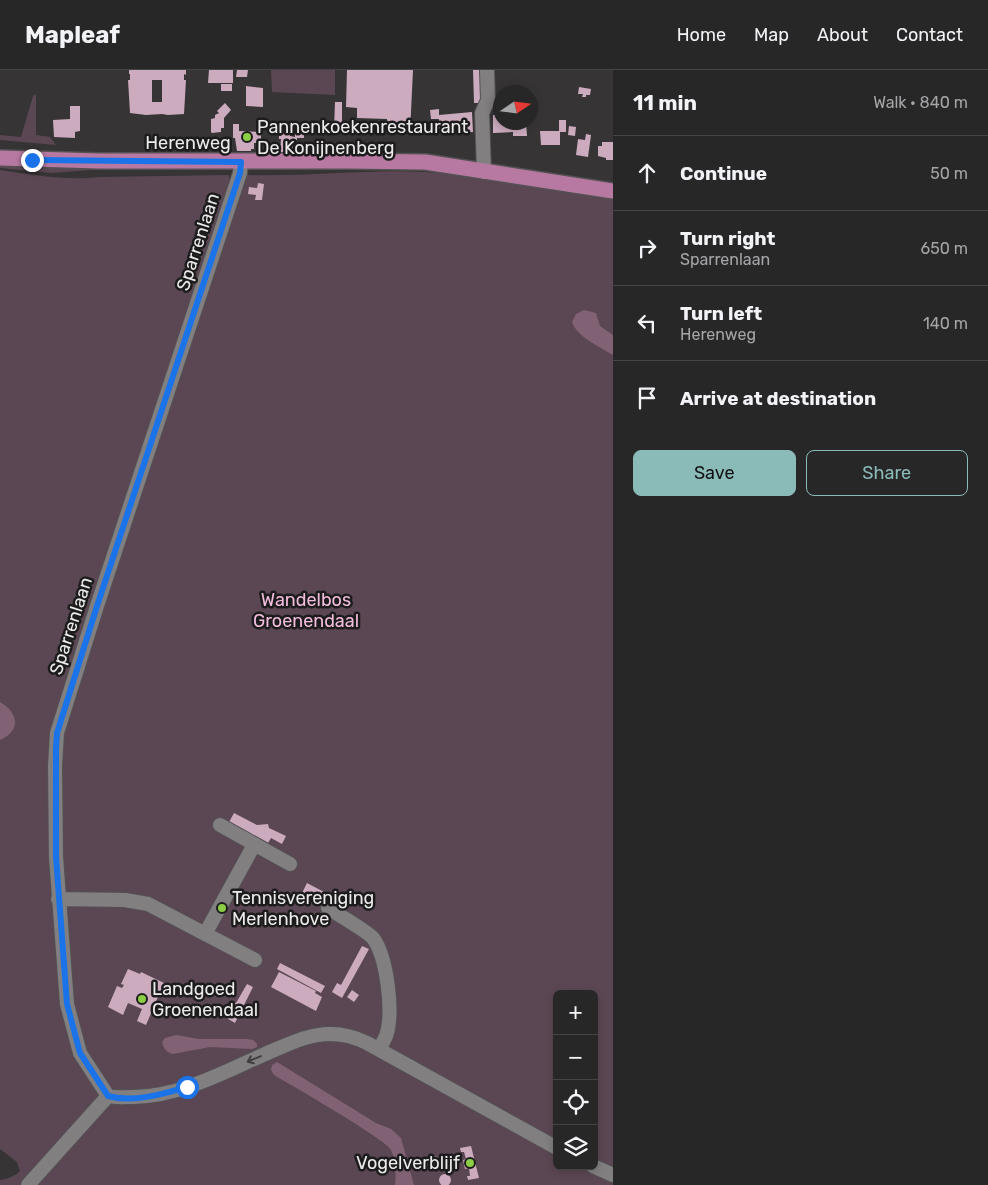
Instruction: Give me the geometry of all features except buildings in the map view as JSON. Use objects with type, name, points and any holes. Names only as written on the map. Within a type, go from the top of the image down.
[{"type":"main road","name":"Herenweg","points":[[0,158],[241,162],[347,160],[425,162],[613,190]]},
{"type":"street","points":[[484,172],[482,113],[488,100],[487,71]]},
{"type":"street","name":"Sparrenlaan","points":[[108,1096],[80,1053],[72,1030],[67,1004],[58,899],[55,794],[57,733],[239,177],[241,162]]},
{"type":"street","points":[[220,825],[290,864]]},
{"type":"street","points":[[205,934],[254,845]]},
{"type":"street","points":[[58,899],[125,900],[148,904],[255,960]]},
{"type":"street","points":[[328,908],[372,938],[379,951],[387,977],[389,1006],[387,1034],[379,1049]]},
{"type":"street","points":[[28,1185],[108,1096],[114,1098],[144,1097],[167,1093],[216,1076],[299,1040],[321,1035],[348,1035],[379,1049],[553,1146]]},
{"type":"street","points":[[598,1168],[613,1175]]},
{"type":"green space","points":[[271,70],[335,70],[335,95],[272,92]]},
{"type":"green space","points":[[36,94],[36,135],[50,137],[56,145],[0,140],[0,135],[21,137],[33,96]]},
{"type":"green space","points":[[0,161],[103,169],[52,173],[0,168]]},
{"type":"green space","name":"Wandelbos Groenendaal","points":[[0,170],[50,177],[75,178],[229,175],[229,188],[238,189],[247,175],[381,171],[425,172],[496,180],[613,199],[613,1185],[0,1185],[0,1180],[11,1177],[20,1171],[17,1162],[0,1149]]},
{"type":"shaded area","points":[[584,310],[596,313],[600,326],[613,335],[613,355],[590,341],[575,327],[572,322],[576,314]]},
{"type":"shaded area","points":[[0,702],[11,711],[15,722],[12,732],[0,740]]},
{"type":"shaded area","points":[[176,1035],[199,1039],[253,1040],[257,1047],[252,1049],[210,1047],[173,1054],[166,1050],[162,1042],[165,1038]]},
{"type":"shaded area","points":[[277,1062],[376,1123],[391,1129],[401,1138],[414,1185],[395,1185],[395,1163],[393,1154],[386,1144],[274,1075],[271,1070],[272,1065]]},
{"type":"place","name":"Pannenkoekenrestaurant De Konijnenberg","points":[[247,137]]},
{"type":"place","name":"Tennisvereniging Merlenhove","points":[[222,908]]},
{"type":"place","name":"Landgoed Groenendaal","points":[[142,999]]},
{"type":"place","name":"Vogelverblijf","points":[[470,1163]]},
{"type":"route","points":[[32,160],[241,162],[240,173],[97,606],[57,733],[56,748],[56,857],[62,949],[67,1004],[72,1030],[80,1053],[108,1096],[114,1098],[144,1097],[187,1087]]}]
